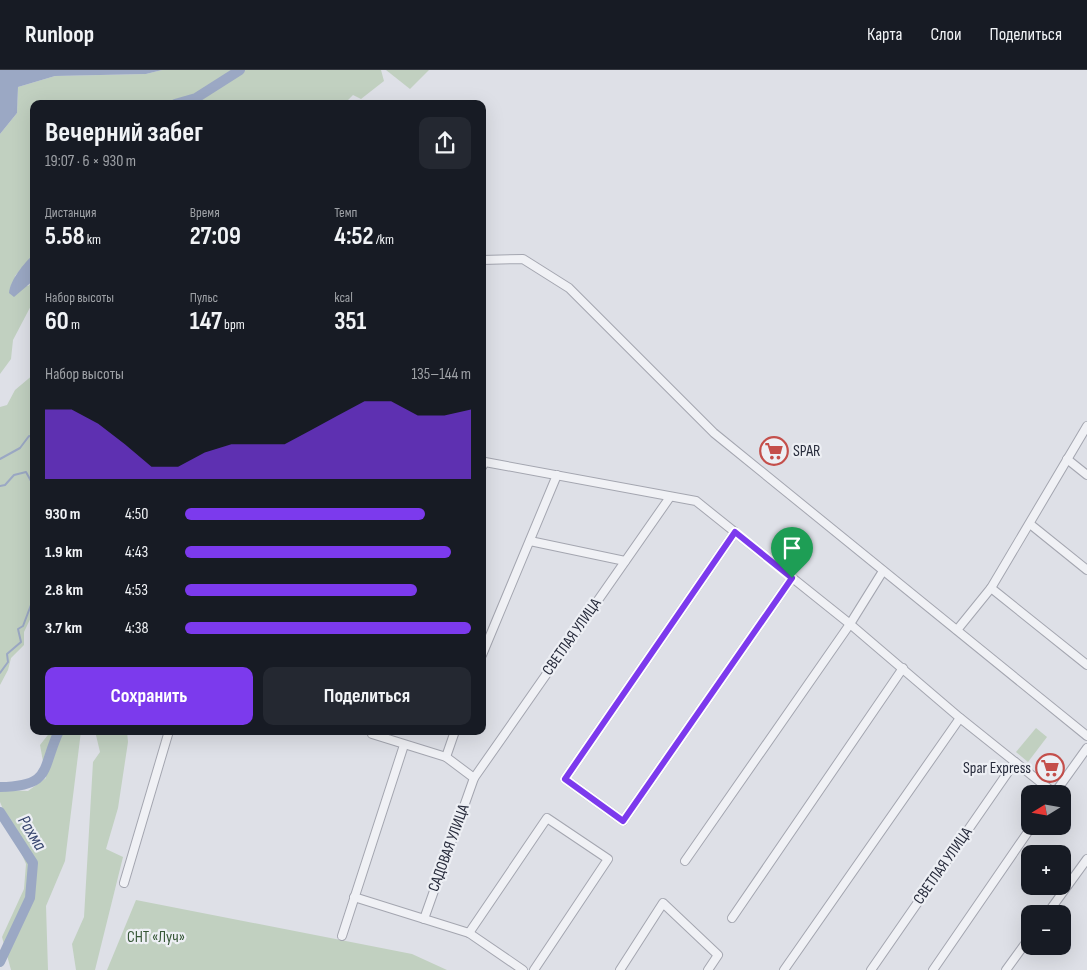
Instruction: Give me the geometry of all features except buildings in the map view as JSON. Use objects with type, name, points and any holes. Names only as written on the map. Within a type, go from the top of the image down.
[{"type":"street","points":[[486,260],[523,259],[569,288],[706,426],[1087,736]]},
{"type":"street","points":[[957,630],[991,588],[1087,426]]},
{"type":"street","points":[[1067,459],[1087,474]]},
{"type":"street","points":[[486,462],[696,501],[850,624],[960,718],[1043,785]]},
{"type":"street","points":[[486,646],[558,475]]},
{"type":"street","name":"СВЕТЛАЯ УЛИЦА","points":[[474,778],[670,497]]},
{"type":"street","points":[[1030,524],[1087,570]]},
{"type":"street","points":[[735,532],[565,779],[623,821],[792,578]]},
{"type":"street","points":[[530,541],[625,561]]},
{"type":"street","points":[[684,861],[850,624],[883,571]]},
{"type":"street","points":[[991,588],[1087,665]]},
{"type":"street","points":[[732,918],[903,668]]},
{"type":"street","points":[[784,970],[960,718]]},
{"type":"street","points":[[124,883],[168,735]]},
{"type":"street","points":[[378,735],[404,745],[446,757],[474,778]]},
{"type":"street","points":[[446,757],[454,735]]},
{"type":"street","points":[[342,936],[404,745]]},
{"type":"street","points":[[1060,785],[1087,748]]},
{"type":"street","name":"СВЕТЛАЯ УЛИЦА","points":[[871,970],[1014,762]]},
{"type":"street","name":"САДОВАЯ УЛИЦА","points":[[424,919],[474,778]]},
{"type":"street","points":[[470,933],[547,818],[608,860],[534,970]]},
{"type":"street","points":[[933,970],[1026,835]]},
{"type":"street","points":[[1054,905],[1087,859]]},
{"type":"street","points":[[354,897],[470,933],[522,970]]},
{"type":"street","points":[[620,970],[663,903],[718,955],[708,970]]},
{"type":"street","points":[[1006,970],[1021,949]]},
{"type":"green space","points":[[162,70],[381,70],[384,81],[361,99],[353,95],[348,100],[30,100],[30,259],[15,276],[14,282],[28,286],[30,284],[30,308],[13,340],[11,359],[0,374],[0,134],[17,113],[18,87],[55,76],[146,74]]},
{"type":"green space","points":[[386,70],[429,70],[410,89]]},
{"type":"green space","points":[[30,377],[30,619],[24,632],[24,645],[11,658],[8,670],[0,685],[0,407],[7,405],[15,390]]},
{"type":"green space","points":[[1036,728],[1047,737],[1028,762],[1016,752]]},
{"type":"green space","points":[[48,735],[81,735],[65,861],[46,906],[48,970],[11,970],[2,937],[24,889],[26,864],[0,802],[0,790],[28,791],[46,778],[40,745]]},
{"type":"green space","points":[[96,735],[127,735],[128,742],[118,808],[106,849],[123,857],[95,970],[76,970],[72,944],[84,917],[93,762],[100,752]]},
{"type":"green space","name":"СНТ «Луч»","points":[[136,900],[412,954],[447,970],[107,970]]},
{"type":"water","points":[[0,70],[162,70],[146,74],[55,76],[18,87],[17,113],[0,134]]},
{"type":"water","points":[[30,258],[30,283],[14,297],[9,293],[10,288],[22,267]]},
{"type":"waterway","name":"Рахма","points":[[189,100],[196,98],[240,70]]},
{"type":"waterway","points":[[0,459],[20,448],[30,436]]},
{"type":"waterway","points":[[0,486],[5,485],[14,475],[26,472],[30,479]]},
{"type":"waterway","points":[[0,673],[8,662],[7,654],[21,642],[18,629],[23,626],[30,608]]},
{"type":"waterway","name":"Рахма","points":[[0,787],[17,786],[37,779],[43,773],[57,735]]},
{"type":"waterway","name":"Рахма","points":[[0,812],[33,863],[30,898],[0,962]]},
{"type":"place","name":"SPAR","points":[[774,451]]},
{"type":"place","name":"Spar Express","points":[[1050,768]]},
{"type":"route","points":[[735,532],[792,578],[623,821],[565,779],[735,532]]}]
